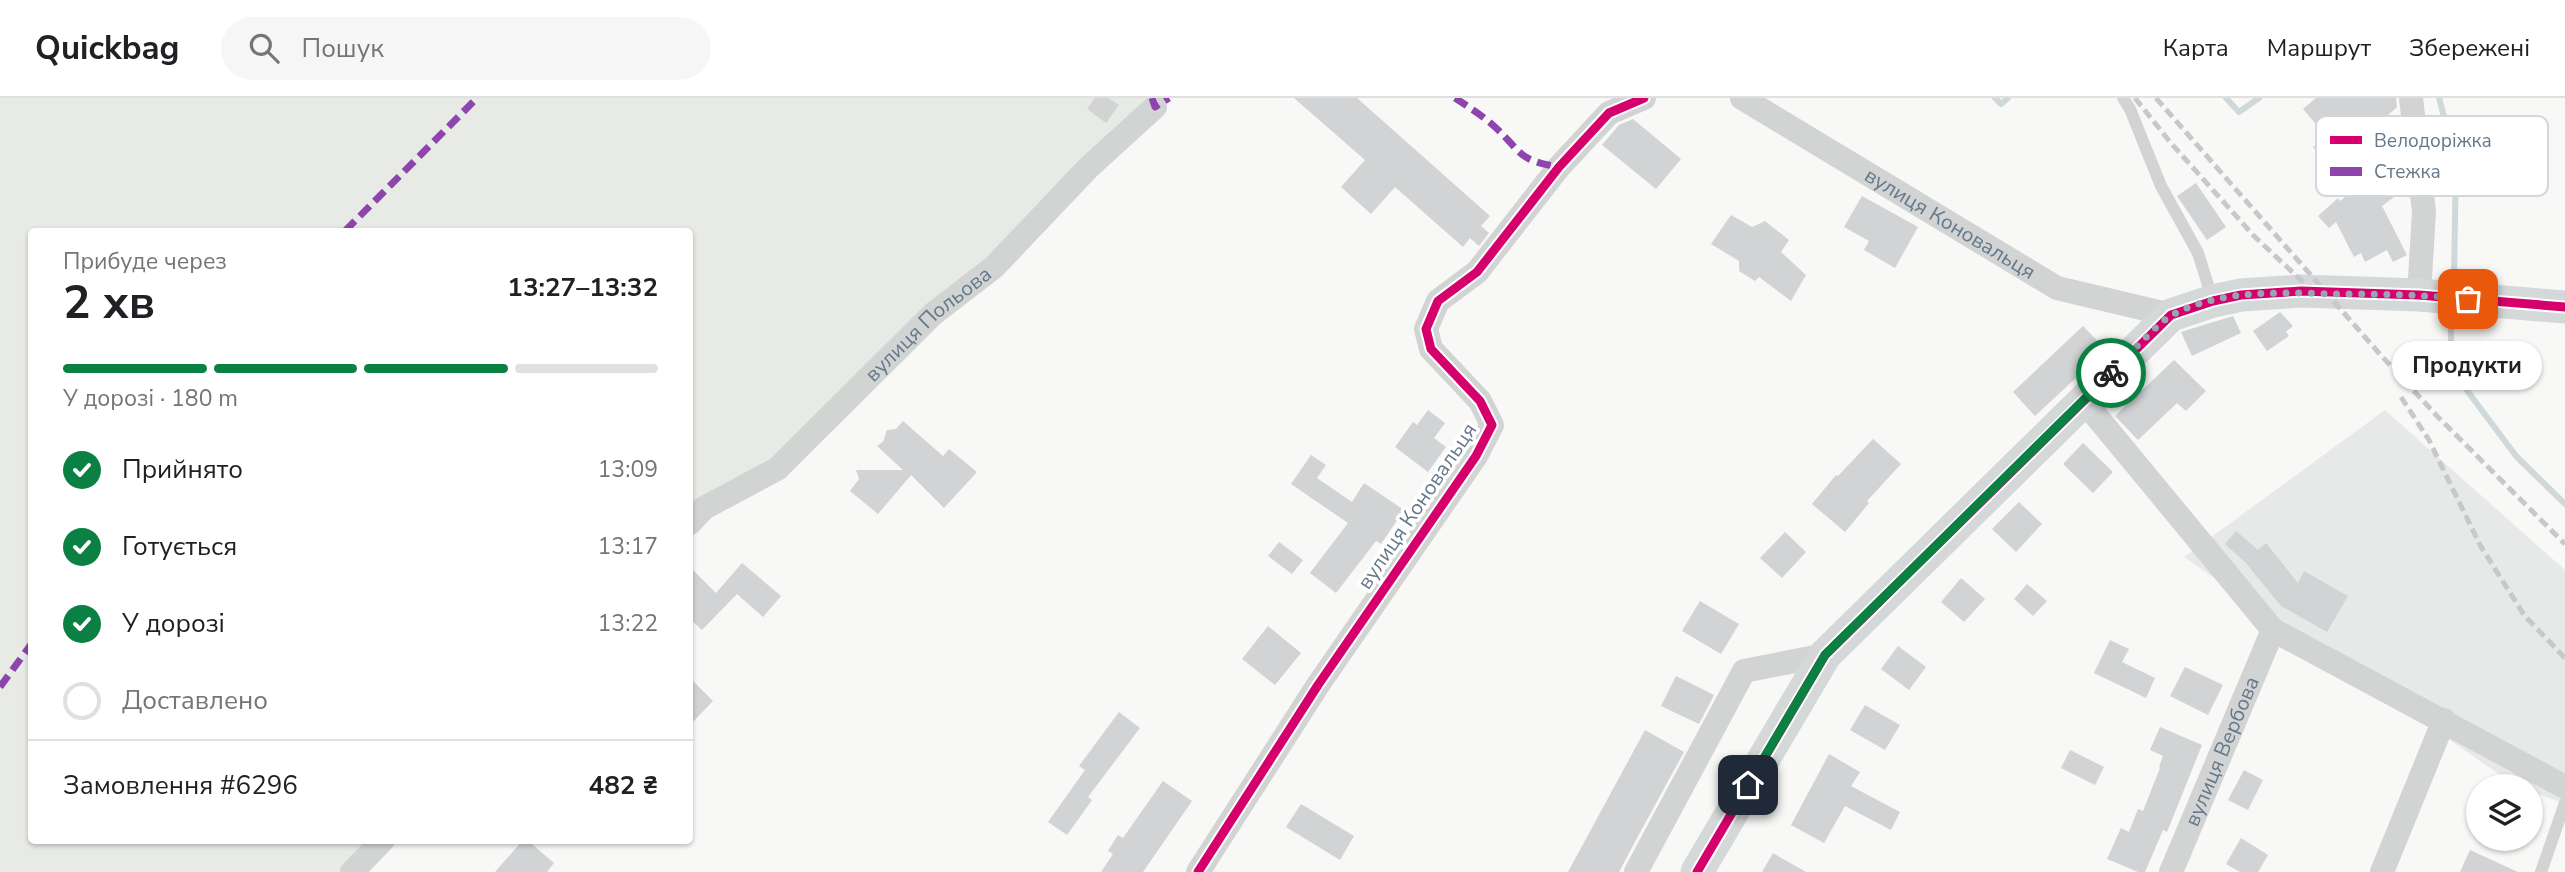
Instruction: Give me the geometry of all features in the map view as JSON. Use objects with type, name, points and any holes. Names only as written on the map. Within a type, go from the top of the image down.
[{"type":"street","name":"вулиця Коновальця","points":[[1198,872],[1318,685],[1476,456],[1492,425],[1480,401],[1431,349],[1426,329],[1438,301],[1477,272],[1559,167],[1609,113],[1644,98]]},
{"type":"street","name":"вулиця Коновальця","points":[[1742,98],[2057,288],[2171,315]]},
{"type":"street","points":[[2412,98],[2414,116]]},
{"type":"street","name":"вулиця Польова","points":[[693,520],[704,508],[777,470],[933,314],[994,267],[1088,168],[1155,107]]},
{"type":"street","points":[[2419,295],[2424,212],[2422,196]]},
{"type":"street","points":[[1697,872],[1825,655],[2171,315],[2241,295],[2301,291],[2419,295],[2565,307]]},
{"type":"street","points":[[2083,400],[2273,630],[2565,787]]},
{"type":"street","name":"вулиця Вербова","points":[[2171,872],[2273,630]]},
{"type":"street","points":[[1636,872],[1744,671],[1825,655]]},
{"type":"street","points":[[2382,872],[2444,720]]},
{"type":"street","points":[[352,872],[379,844]]},
{"type":"lane","points":[[2123,98],[2161,186],[2199,253],[2213,301]]},
{"type":"lane","points":[[2541,872],[2565,803]]},
{"type":"shaded area","points":[[0,98],[1169,98],[1155,107],[866,384],[693,521],[693,228],[28,228],[28,844],[379,844],[352,872],[0,872]]},
{"type":"shaded area","points":[[2385,410],[2565,570],[2565,804],[2543,796],[2543,774],[2499,774],[2184,557]]},
{"type":"building","points":[[1095,98],[1108,98],[1119,105],[1106,123],[1087,109]]},
{"type":"building","points":[[1294,98],[1357,98],[1490,216],[1481,226],[1489,233],[1479,246],[1470,238],[1463,247],[1395,187],[1371,214],[1341,187],[1365,160]]},
{"type":"building","points":[[2316,98],[2396,98],[2397,107],[2389,116],[2316,116],[2316,124],[2303,109]]},
{"type":"building","points":[[1633,119],[1681,159],[1656,189],[1602,145],[1619,125]]},
{"type":"building","points":[[2196,183],[2226,227],[2207,240],[2177,196]]},
{"type":"building","points":[[1862,196],[1918,227],[1895,268],[1864,250],[1869,241],[1844,227]]},
{"type":"building","points":[[2347,196],[2395,196],[2382,206],[2407,255],[2393,262],[2387,250],[2365,262],[2361,253],[2354,257],[2336,222],[2329,228],[2318,216],[2338,198],[2340,201]]},
{"type":"building","points":[[1731,215],[1752,227],[1765,221],[1789,240],[1781,252],[1806,275],[1791,301],[1759,277],[1755,281],[1739,271],[1739,261],[1711,244]]},
{"type":"building","points":[[2280,312],[2293,326],[2286,332],[2289,336],[2267,351],[2253,331]]},
{"type":"building","points":[[2233,316],[2241,333],[2192,356],[2181,332]]},
{"type":"building","points":[[2083,326],[2106,350],[2035,416],[2013,392]]},
{"type":"building","points":[[2174,360],[2206,391],[2186,411],[2177,403],[2138,440],[2115,416]]},
{"type":"building","points":[[1428,410],[1445,423],[1434,438],[1446,447],[1428,472],[1395,447],[1413,422],[1417,425]]},
{"type":"building","points":[[903,421],[943,456],[949,449],[977,472],[944,508],[911,475],[878,514],[850,491],[859,479],[856,470],[903,470],[877,446],[883,442],[887,430],[896,429]]},
{"type":"building","points":[[1873,439],[1901,464],[1867,501],[1869,503],[1845,532],[1812,504],[1836,475],[1838,476]]},
{"type":"building","points":[[2083,443],[2113,472],[2093,493],[2063,464]]},
{"type":"building","points":[[1311,455],[1326,465],[1317,478],[1352,502],[1364,483],[1404,510],[1381,544],[1376,541],[1336,593],[1310,573],[1348,523],[1291,484]]},
{"type":"building","points":[[2019,502],[2042,524],[2016,552],[1992,529]]},
{"type":"building","points":[[2236,531],[2258,550],[2266,543],[2298,583],[2304,571],[2348,596],[2327,632],[2281,606],[2245,562],[2225,544]]},
{"type":"building","points":[[1785,532],[1806,552],[1782,578],[1760,558]]},
{"type":"building","points":[[1279,542],[1303,560],[1292,574],[1268,556]]},
{"type":"building","points":[[742,563],[781,596],[763,617],[737,594],[702,630],[693,622],[693,570],[716,593]]},
{"type":"building","points":[[1961,578],[1985,599],[1964,622],[1941,602]]},
{"type":"building","points":[[2027,584],[2047,601],[2033,616],[2014,599]]},
{"type":"building","points":[[1700,601],[1739,624],[1721,654],[1682,631]]},
{"type":"building","points":[[1268,626],[1301,653],[1275,685],[1242,659]]},
{"type":"building","points":[[2110,640],[2129,649],[2122,662],[2155,678],[2146,698],[2094,673]]},
{"type":"building","points":[[1898,646],[1926,667],[1909,690],[1881,669]]},
{"type":"building","points":[[2185,667],[2223,685],[2208,715],[2170,696]]},
{"type":"building","points":[[1676,676],[1714,695],[1699,724],[1661,706]]},
{"type":"building","points":[[693,681],[713,701],[693,722]]},
{"type":"building","points":[[1865,705],[1900,725],[1885,750],[1850,730]]},
{"type":"building","points":[[1119,712],[1140,728],[1088,797],[1092,800],[1067,835],[1048,822],[1085,770],[1079,766]]},
{"type":"building","points":[[2160,727],[2202,745],[2167,832],[2163,830],[2145,872],[2138,872],[2107,859],[2121,828],[2129,832],[2138,809],[2143,811],[2163,756],[2150,750]]},
{"type":"building","points":[[1645,730],[1684,752],[1619,872],[1568,872]]},
{"type":"building","points":[[2070,750],[2104,767],[2095,785],[2061,768]]},
{"type":"building","points":[[1829,754],[1860,772],[1851,786],[1900,812],[1891,830],[1845,806],[1824,843],[1791,825]]},
{"type":"building","points":[[2244,770],[2263,780],[2248,810],[2228,800]]},
{"type":"building","points":[[1163,781],[1192,801],[1143,872],[1101,872],[1113,854],[1108,851],[1118,835],[1123,838]]},
{"type":"building","points":[[1301,804],[1354,836],[1340,860],[1286,827]]},
{"type":"building","points":[[2241,838],[2268,855],[2258,872],[2240,872],[2226,864]]},
{"type":"building","points":[[520,844],[532,844],[554,863],[547,872],[495,872]]},
{"type":"building","points":[[2470,851],[2472,851],[2518,872],[2460,872]]},
{"type":"building","points":[[1773,853],[1806,872],[1762,872]]},
{"type":"waterway","points":[[1995,98],[2001,104],[2008,98]]},
{"type":"waterway","points":[[2226,98],[2239,112],[2259,98]]},
{"type":"waterway","points":[[2439,98],[2444,116]]},
{"type":"waterway","points":[[2454,277],[2455,196]]},
{"type":"waterway","points":[[2451,313],[2451,369],[2516,456],[2565,504]]},
{"type":"railway","points":[[2135,98],[2170,142],[2254,236],[2319,297]]},
{"type":"railway","points":[[2156,98],[2378,352],[2438,417],[2565,544]]},
{"type":"railway","points":[[2401,397],[2429,440],[2480,545],[2524,615],[2565,658]]},
{"type":"marked path","points":[[348,228],[477,98]]},
{"type":"marked path","points":[[1152,98],[1155,107],[1169,98]]},
{"type":"marked path","points":[[1455,98],[1490,123],[1528,158],[1559,167]]},
{"type":"marked path","points":[[0,687],[28,648]]},
{"type":"cycle path","points":[[1198,872],[1318,685],[1476,456],[1492,425],[1480,401],[1431,349],[1426,329],[1438,301],[1477,272],[1559,167],[1609,113],[1644,98]]},
{"type":"cycle path","points":[[1697,872],[1825,655],[2171,315],[2241,295],[2301,291],[2419,295],[2565,307]]},
{"type":"way so far","points":[[2111,373],[2171,315],[2241,295],[2301,291],[2468,299]]},
{"type":"place","name":"Продукти","points":[[2468,299]]},
{"type":"route","points":[[1748,785],[1825,655],[2111,373]]}]
